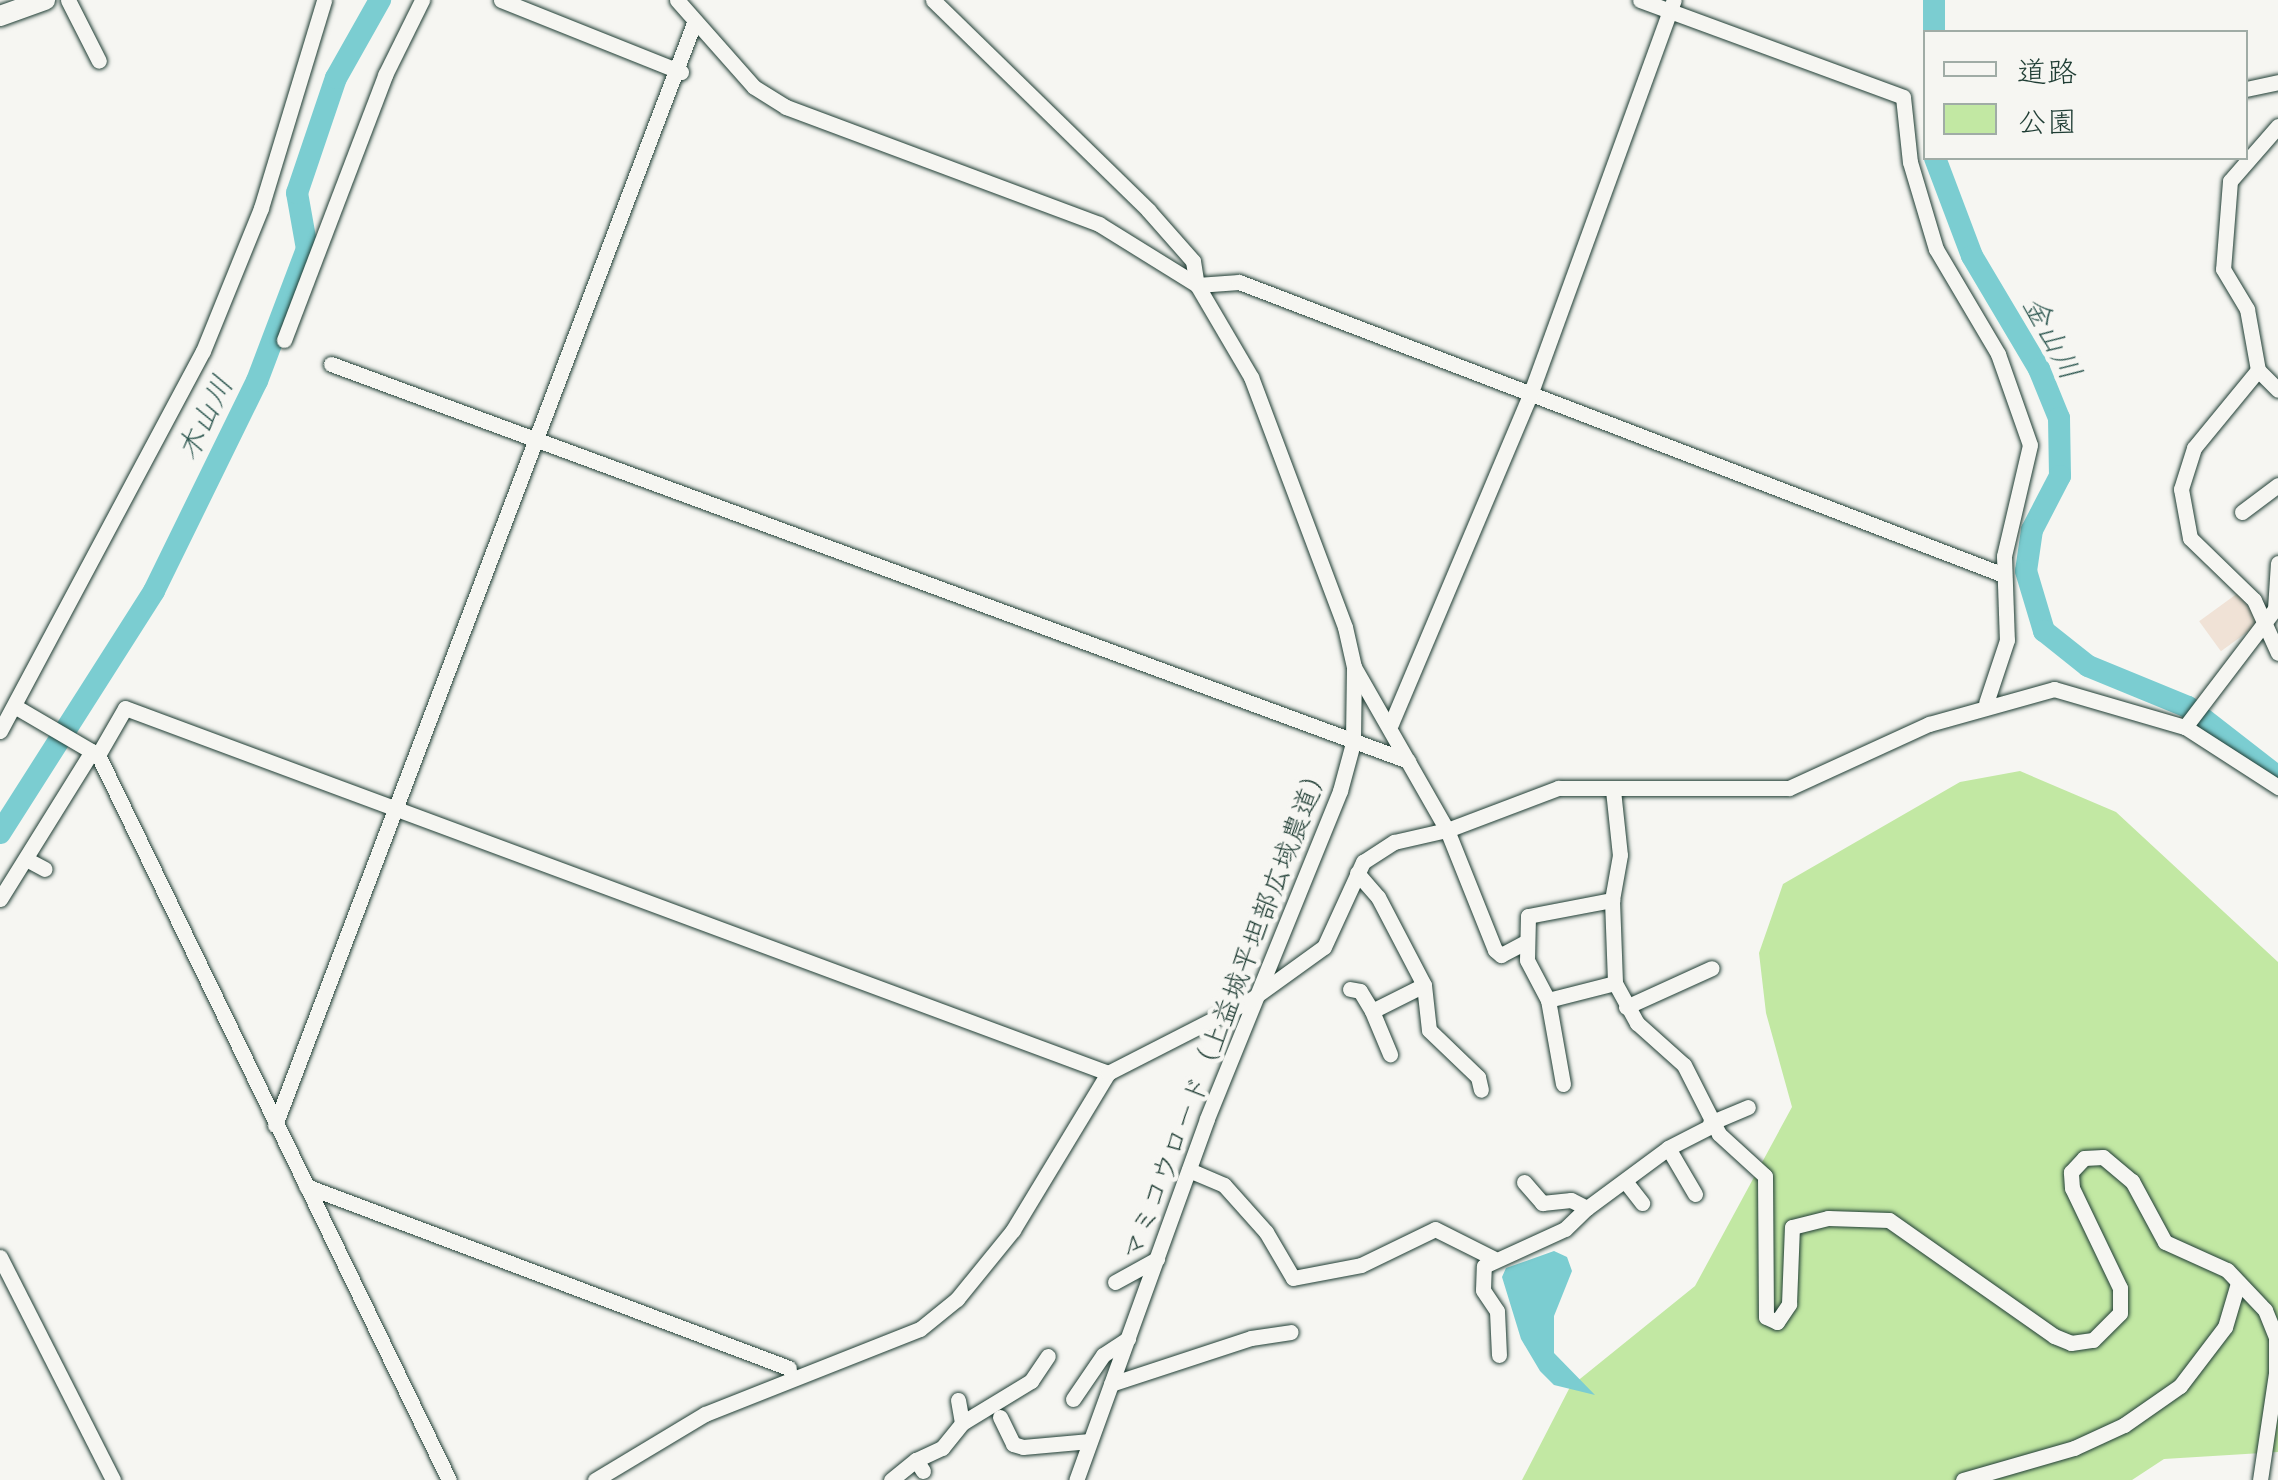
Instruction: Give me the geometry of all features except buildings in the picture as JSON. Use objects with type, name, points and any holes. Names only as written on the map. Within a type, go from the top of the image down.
[{"type":"main road","points":[[0,16],[46,0]]},
{"type":"street","points":[[68,0],[99,61]]},
{"type":"street","points":[[0,731],[202,351],[262,208],[324,0]]},
{"type":"street","points":[[284,340],[318,264],[385,75],[422,0]]},
{"type":"street","points":[[501,0],[681,72]]},
{"type":"street","name":"マミコウロード（上益城平坦部広域農道）","points":[[677,0],[754,87],[786,107],[1099,224],[1197,285],[1251,377],[1345,626],[1354,668],[1353,743],[1265,984],[1189,1170],[1076,1480]]},
{"type":"street","points":[[932,0],[1148,210],[1193,260],[1197,285],[1239,282],[2004,576]]},
{"type":"street","points":[[1640,0],[1672,6],[1903,97],[1936,250],[1998,354],[2030,444],[2004,576],[2007,640],[1986,703]]},
{"type":"street","points":[[1391,724],[1530,395],[1672,6]]},
{"type":"street","points":[[275,1125],[681,72],[694,23]]},
{"type":"street","points":[[2248,89],[2278,82]]},
{"type":"street","points":[[2278,126],[2230,181],[2223,269],[2244,302],[2258,370],[2278,390]]},
{"type":"street","points":[[330,364],[1408,761]]},
{"type":"street","points":[[2258,370],[2194,448],[2181,488],[2190,538],[2245,589],[2278,653]]},
{"type":"street","points":[[2242,512],[2278,486]]},
{"type":"street","points":[[2185,727],[2214,684],[2276,609],[2278,562]]},
{"type":"street","points":[[1354,668],[1391,724],[1448,830],[1496,950],[1501,956],[1524,944]]},
{"type":"street","points":[[596,1480],[705,1414],[920,1330],[957,1299],[1013,1230],[1108,1073],[1249,1001],[1265,984],[1331,939],[1356,873],[1394,842],[1448,830],[1558,788],[1789,788],[1874,745],[1986,703],[2066,690],[2185,727],[2278,788]]},
{"type":"street","points":[[16,707],[95,753],[449,1480]]},
{"type":"street","points":[[0,900],[125,708],[1108,1073]]},
{"type":"street","points":[[1613,790],[1620,855],[1612,900],[1615,983],[1626,1006],[1684,1066],[1712,1124],[1765,1176],[1766,1317],[1777,1322],[1789,1304],[1792,1227],[1828,1218],[1889,1220],[2054,1336],[2071,1343],[2093,1340],[2120,1313],[2120,1288],[2072,1188],[2071,1172],[2084,1158],[2103,1157],[2132,1180],[2176,1251],[2228,1270],[2265,1310],[2276,1337],[2260,1480]]},
{"type":"street","points":[[26,859],[45,868]]},
{"type":"street","points":[[1356,873],[1378,896],[1424,985],[1429,1030],[1478,1077],[1481,1090]]},
{"type":"street","points":[[1563,1084],[1548,1000],[1524,944],[1528,916],[1612,900]]},
{"type":"street","points":[[1626,1006],[1712,968]]},
{"type":"street","points":[[1548,1000],[1615,983]]},
{"type":"street","points":[[1372,1011],[1424,985]]},
{"type":"street","points":[[1350,988],[1360,991],[1390,1054]]},
{"type":"street","points":[[1498,1356],[1497,1311],[1485,1300],[1482,1278],[1492,1258],[1565,1229],[1668,1148],[1748,1107]]},
{"type":"street","points":[[1668,1148],[1696,1194]]},
{"type":"street","points":[[1189,1170],[1224,1185],[1266,1232],[1293,1278],[1361,1265],[1435,1229],[1492,1258]]},
{"type":"street","points":[[1625,1181],[1642,1203]]},
{"type":"street","points":[[1524,1182],[1542,1203],[1571,1200],[1587,1208]]},
{"type":"street","points":[[306,1186],[788,1368]]},
{"type":"street","points":[[0,1257],[112,1480]]},
{"type":"street","points":[[1114,1282],[1157,1259]]},
{"type":"street","points":[[1963,1480],[2074,1448],[2124,1424],[2180,1386],[2225,1327],[2238,1284]]},
{"type":"street","points":[[1111,1384],[1251,1338],[1291,1332]]},
{"type":"street","points":[[1073,1400],[1103,1355],[1128,1339]]},
{"type":"street","points":[[890,1480],[919,1466],[942,1448],[962,1422],[1030,1381],[1048,1356]]},
{"type":"street","points":[[958,1400],[962,1422]]},
{"type":"street","points":[[1000,1418],[1013,1444],[1023,1447],[1090,1441]]},
{"type":"shaded area","points":[[2238,593],[2260,623],[2221,651],[2199,621]]},
{"type":"green space","points":[[2020,771],[2116,812],[2278,962],[2278,1452],[2164,1459],[2132,1480],[1522,1480],[1570,1387],[1695,1286],[1792,1107],[1766,1013],[1759,953],[1783,884],[1960,782]]},
{"type":"water","points":[[1554,1251],[1567,1257],[1572,1271],[1554,1316],[1554,1353],[1595,1395],[1554,1385],[1540,1371],[1521,1339],[1502,1277],[1506,1268]]},
{"type":"waterway","name":"木山川","points":[[0,833],[154,591],[257,381],[307,249],[297,193],[336,78],[380,0]]},
{"type":"waterway","name":"金山川","points":[[1934,0],[1934,30]]},
{"type":"waterway","name":"金山川","points":[[1936,160],[1972,256],[2039,369],[2059,418],[2060,476],[2032,530],[2026,571],[2044,631],[2088,666],[2188,707],[2278,777]]}]
